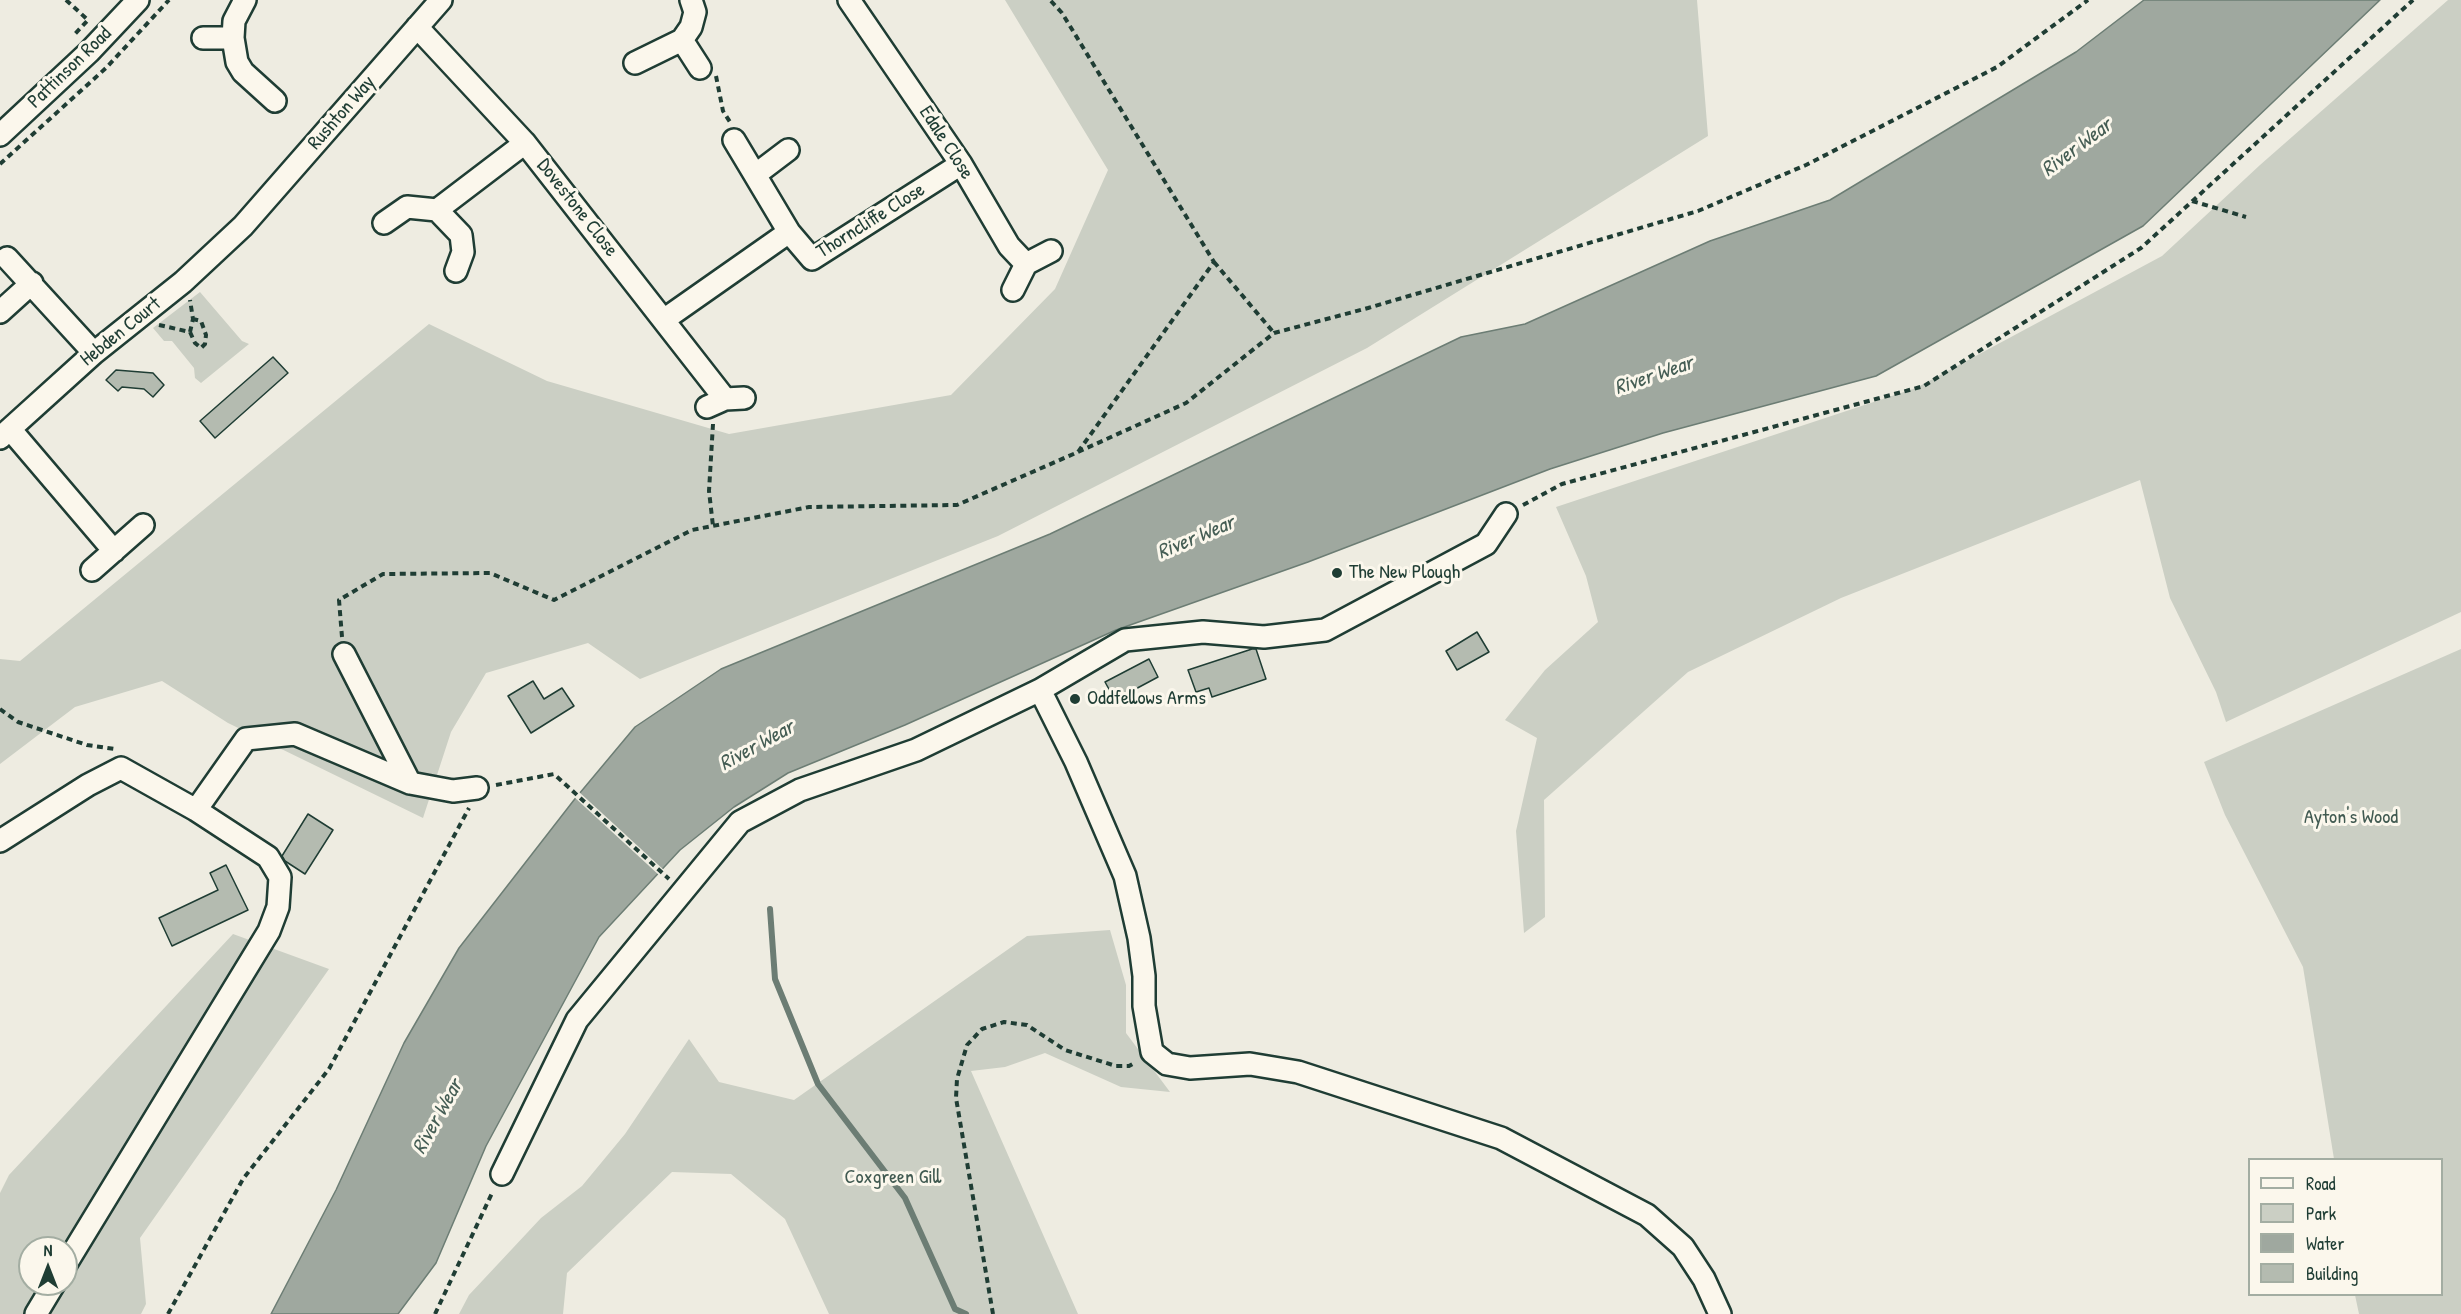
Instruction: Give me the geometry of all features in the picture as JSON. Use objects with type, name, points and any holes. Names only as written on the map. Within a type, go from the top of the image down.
[{"type":"street","name":"Pattinson Road","points":[[0,135],[89,51],[138,0]]},
{"type":"street","points":[[244,0],[234,21],[233,38],[237,62],[243,72],[275,101]]},
{"type":"street","name":"Rushton Way","points":[[243,226],[441,0]]},
{"type":"street","points":[[635,63],[682,40],[691,27],[695,12],[691,0]]},
{"type":"street","name":"Edale Close","points":[[849,0],[961,164],[1009,246],[1026,264]]},
{"type":"street","name":"Dovestone Close","points":[[417,27],[525,143],[665,319],[726,401]]},
{"type":"street","points":[[203,38],[233,38]]},
{"type":"street","points":[[682,40],[700,68]]},
{"type":"street","name":"Thorncliffe Close","points":[[734,140],[789,232],[812,259],[961,164]]},
{"type":"street","points":[[437,210],[525,143]]},
{"type":"street","points":[[755,174],[788,150]]},
{"type":"street","points":[[384,223],[407,207],[437,210],[461,235],[463,252],[456,271]]},
{"type":"street","name":"Hebden Court","points":[[5,434],[94,353],[183,282],[243,226]]},
{"type":"street","name":"Thorncliffe Close","points":[[665,319],[789,232]]},
{"type":"street","points":[[1013,290],[1026,264],[1051,251]]},
{"type":"street","points":[[7,258],[94,353]]},
{"type":"street","points":[[0,312],[32,283]]},
{"type":"street","points":[[5,434],[114,550]]},
{"type":"street","points":[[502,1174],[577,1020],[740,822],[800,790],[915,750],[1040,690],[1125,640],[1203,632],[1264,637],[1325,630],[1486,544],[1506,514]]},
{"type":"street","points":[[92,570],[143,525]]},
{"type":"street","points":[[344,654],[410,783]]},
{"type":"street","points":[[1040,690],[1076,762],[1125,876],[1139,938],[1144,976],[1144,1006],[1152,1052],[1167,1064],[1190,1068],[1250,1064],[1298,1072],[1501,1138],[1647,1215],[1683,1247],[1704,1279],[1720,1314]]},
{"type":"street","points":[[196,810],[246,739],[295,734],[410,783],[453,791],[477,788]]},
{"type":"street","points":[[0,841],[88,785],[121,768],[196,810],[268,857],[279,877],[278,907],[269,931],[78,1244]]},
{"type":"street","points":[[36,1314],[47,1296]]},
{"type":"path","points":[[66,0],[88,20],[74,35]]},
{"type":"path","points":[[0,164],[105,68],[169,0]]},
{"type":"path","points":[[1050,0],[1062,13],[1214,262],[1274,333]]},
{"type":"path","points":[[344,654],[339,600],[383,574],[490,573],[554,600],[692,530],[808,507],[957,505],[1186,403],[1274,333],[1368,308],[1698,211],[1806,165],[1997,67],[2088,0]]},
{"type":"path","points":[[1506,514],[1562,484],[1924,386],[2141,248],[2413,0]]},
{"type":"path","points":[[700,68],[713,68],[723,111],[735,131],[734,140]]},
{"type":"path","points":[[2191,201],[2246,217]]},
{"type":"path","points":[[1078,452],[1214,262]]},
{"type":"path","points":[[183,282],[188,288],[192,319],[190,332],[195,343],[201,348],[205,344],[206,335],[201,321],[192,319]]},
{"type":"path","points":[[142,314],[150,324],[190,332]]},
{"type":"path","points":[[713,526],[709,491],[713,422],[726,401]]},
{"type":"path","points":[[0,709],[18,722],[87,745],[120,749],[121,768]]},
{"type":"path","points":[[168,1314],[243,1179],[329,1069],[477,788],[554,774],[676,885]]},
{"type":"path","points":[[993,1314],[956,1098],[957,1079],[967,1045],[982,1029],[1004,1022],[1028,1024],[1065,1050],[1116,1066],[1130,1066],[1152,1052]]},
{"type":"path","points":[[435,1314],[502,1174]]},
{"type":"green space","points":[[1005,0],[1697,0],[1708,136],[1367,348],[998,536],[640,679],[588,643],[486,673],[451,732],[423,818],[228,723],[162,681],[75,707],[0,764],[0,659],[20,661],[429,324],[547,381],[729,434],[951,395],[1055,289],[1108,170]]},
{"type":"green space","points":[[2448,0],[2461,0],[2461,612],[2226,722],[2216,692],[2170,598],[2140,480],[1841,598],[1688,672],[1544,800],[1545,917],[1524,933],[1516,831],[1537,738],[1505,720],[1545,670],[1598,622],[1586,576],[1556,507],[1916,388],[2162,256],[2260,165]]},
{"type":"green space","points":[[200,292],[242,341],[249,344],[201,383],[195,378],[194,368],[172,341],[164,341],[153,328]]},
{"type":"green space","name":"Ayton's Wood","points":[[2461,649],[2461,1314],[2359,1314],[2355,1296],[2443,1296],[2443,1158],[2334,1158],[2303,967],[2225,815],[2204,762]]},
{"type":"green space","name":"Coxgreen Gill","points":[[1110,930],[1126,985],[1126,1033],[1170,1092],[1121,1087],[1045,1053],[1005,1067],[971,1071],[1078,1314],[829,1314],[785,1219],[731,1174],[672,1172],[567,1273],[563,1314],[459,1314],[469,1295],[541,1218],[582,1186],[625,1134],[689,1039],[719,1082],[794,1100],[1027,936]]},
{"type":"green space","points":[[233,934],[329,969],[140,1238],[146,1304],[141,1314],[0,1314],[0,1193],[9,1175]]},
{"type":"water","name":"River Wear","points":[[2144,0],[2380,0],[2143,226],[1876,376],[1663,433],[1550,469],[1308,562],[1116,630],[905,725],[788,773],[734,807],[680,850],[599,937],[486,1146],[436,1263],[398,1314],[271,1314],[336,1190],[404,1043],[459,948],[574,800],[635,727],[721,669],[1050,534],[1461,337],[1525,324],[1710,241],[1830,200],[2076,52]]},
{"type":"pier","points":[[578,791],[665,871],[660,876],[573,796]]},
{"type":"building","points":[[273,357],[288,373],[215,438],[200,421]]},
{"type":"building","points":[[116,370],[153,373],[164,385],[153,397],[144,389],[122,387],[118,391],[106,380]]},
{"type":"building","points":[[1477,632],[1489,652],[1457,670],[1446,651]]},
{"type":"building","points":[[1256,649],[1266,679],[1212,697],[1209,688],[1196,692],[1188,670]]},
{"type":"building","points":[[1149,659],[1158,677],[1115,700],[1105,682]]},
{"type":"building","points":[[533,681],[544,699],[562,688],[574,706],[531,733],[508,696]]},
{"type":"building","points":[[308,814],[333,830],[305,874],[285,861],[282,856]]},
{"type":"building","points":[[226,865],[248,910],[172,946],[159,918],[218,890],[210,873]]},
{"type":"waterway","name":"Coxgreen Gill","points":[[770,909],[775,979],[818,1084],[905,1198],[955,1309],[966,1314]]},
{"type":"place","name":"The New Plough","points":[[1337,573]]},
{"type":"place","name":"Oddfellows Arms","points":[[1075,699]]}]
